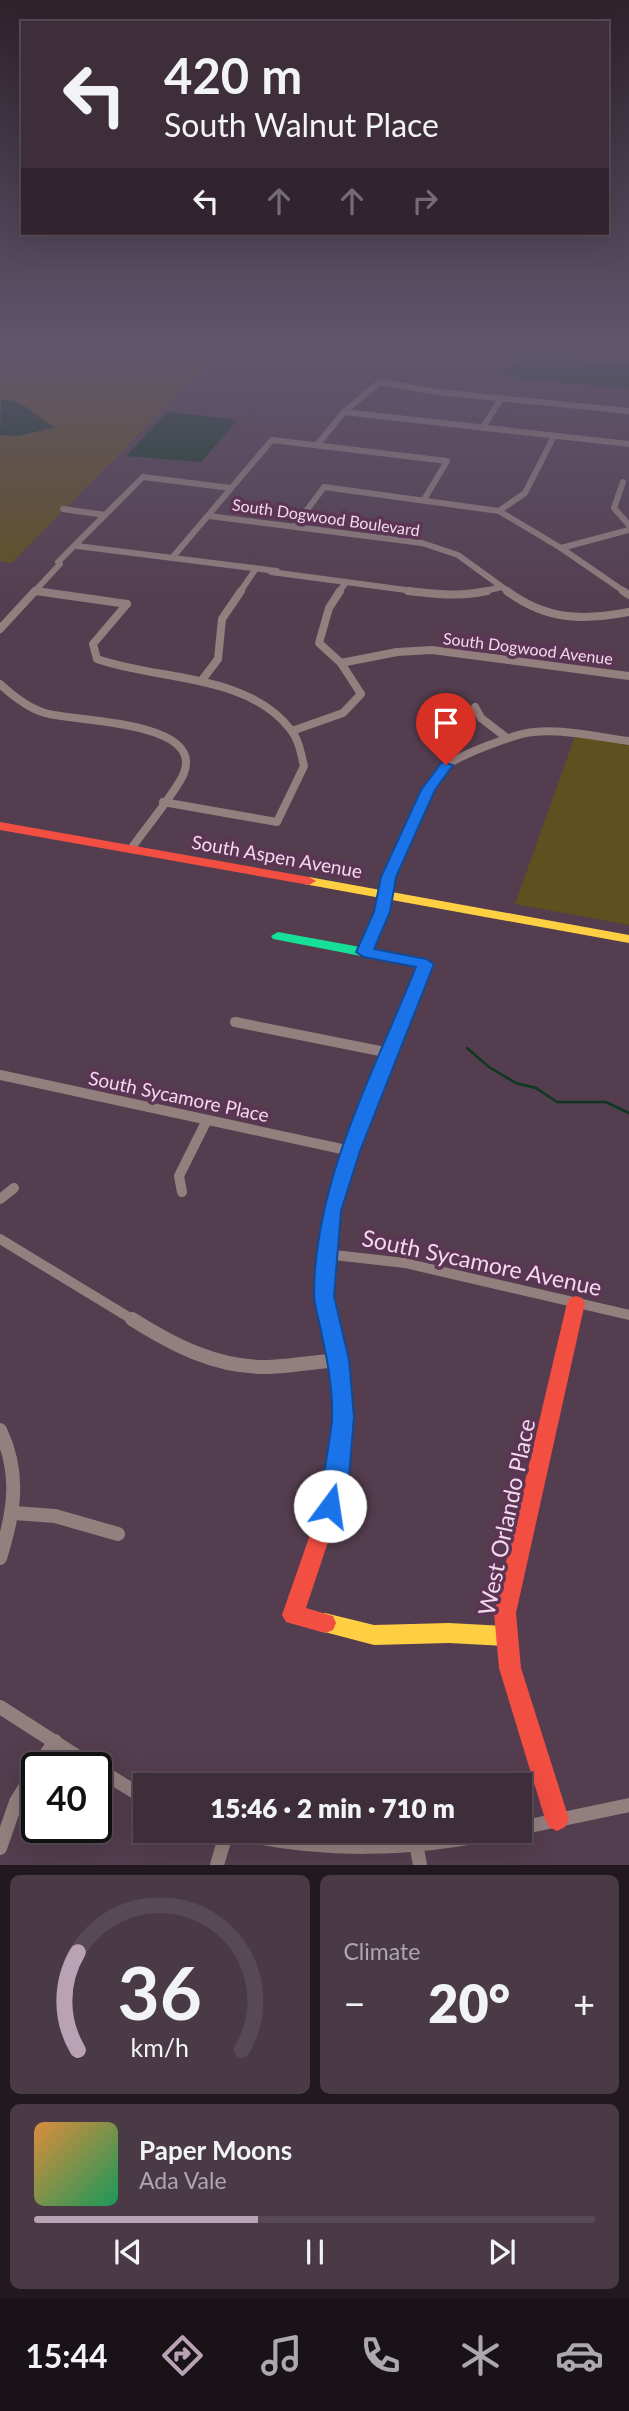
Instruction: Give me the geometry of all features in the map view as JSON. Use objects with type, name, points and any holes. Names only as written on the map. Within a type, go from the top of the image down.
[{"type":"street","points":[[317,445],[322,439]]},
{"type":"street","points":[[499,511],[525,493],[552,439]]},
{"type":"street","points":[[582,439],[629,444]]},
{"type":"street","points":[[172,558],[272,440],[447,461],[425,498]]},
{"type":"street","points":[[0,629],[60,564],[65,563],[70,553],[143,477],[232,488]]},
{"type":"street","points":[[623,482],[614,508],[629,525]]},
{"type":"street","points":[[295,526],[324,487],[425,498],[499,511],[562,548],[629,595]]},
{"type":"street","points":[[63,509],[106,515]]},
{"type":"street","name":"South Dogwood Boulevard","points":[[209,516],[439,548],[458,555],[529,607],[596,618],[629,612]]},
{"type":"street","points":[[562,548],[629,530]]},
{"type":"street","points":[[77,546],[441,596],[470,595],[502,587]]},
{"type":"street","points":[[202,680],[218,659],[222,619],[255,570]]},
{"type":"street","points":[[292,731],[343,713],[361,694],[341,663],[319,643],[329,608],[346,582]]},
{"type":"street","points":[[36,591],[127,604],[93,645],[97,659],[120,669],[202,680],[238,690],[269,710],[292,731],[304,766],[277,822],[163,802]]},
{"type":"street","name":"South Dogwood Avenue","points":[[341,663],[397,652],[449,650],[629,676]]},
{"type":"street","points":[[0,684],[22,704],[54,716],[155,732],[176,744],[186,759],[184,773],[131,849]]},
{"type":"street","points":[[475,707],[481,718],[507,738]]},
{"type":"street","points":[[364,952],[382,912],[388,877],[428,790],[446,766],[507,738],[546,731],[629,741]]},
{"type":"street","name":"South Aspen Avenue","points":[[0,826],[629,939]]},
{"type":"street","points":[[278,936],[426,964],[335,1194],[326,1254],[324,1296],[338,1360],[343,1417],[338,1475],[293,1615],[374,1635],[449,1633],[505,1636]]},
{"type":"street","points":[[235,1022],[390,1053]]},
{"type":"street","name":"South Sycamore Place","points":[[0,1075],[351,1151]]},
{"type":"street","points":[[182,1192],[179,1176],[207,1120]]},
{"type":"street","points":[[0,1199],[14,1188]]},
{"type":"street","points":[[0,1239],[171,1343],[197,1355],[229,1364],[255,1366],[338,1360]]},
{"type":"street","name":"South Sycamore Avenue","points":[[326,1254],[405,1263],[629,1315]]},
{"type":"street","name":"West Orlando Place","points":[[557,1819],[518,1699],[505,1636],[508,1594],[576,1303]]},
{"type":"street","points":[[0,1430],[13,1459],[14,1513],[0,1558]]},
{"type":"street","points":[[14,1513],[55,1516],[118,1534]]},
{"type":"street","points":[[0,1707],[71,1752]]},
{"type":"street","points":[[47,1752],[54,1741]]},
{"type":"street","points":[[112,1778],[133,1791]]},
{"type":"street","points":[[0,1847],[21,1794]]},
{"type":"street","points":[[532,1825],[629,1805]]},
{"type":"street","points":[[217,1865],[222,1843]]},
{"type":"street","points":[[286,1843],[312,1848],[418,1857],[466,1843]]},
{"type":"shaded area","points":[[0,439],[134,439],[12,563],[0,561]]},
{"type":"shaded area","points":[[142,439],[221,439],[201,462],[126,456]]},
{"type":"shaded area","points":[[575,736],[629,744],[629,925],[515,904]]},
{"type":"waterway","points":[[467,1048],[489,1067],[516,1083],[536,1088],[557,1102],[606,1102],[629,1113]]},
{"type":"traffic: fast","points":[[278,936],[426,964],[351,1151],[333,1206]]},
{"type":"traffic: slow","points":[[309,881],[629,939]]},
{"type":"traffic: slow","points":[[325,1623],[374,1635],[449,1633],[505,1636]]},
{"type":"traffic: jam","points":[[0,826],[309,881]]},
{"type":"traffic: jam","points":[[325,1623],[293,1615],[330,1506],[342,1447],[342,1388],[324,1296],[333,1206]]},
{"type":"traffic: jam","points":[[557,1819],[510,1668],[505,1613],[576,1303]]},
{"type":"route","points":[[330,1506],[338,1475],[343,1417],[338,1360],[324,1296],[331,1211],[351,1151],[426,964],[364,952],[382,912],[388,877],[428,790],[446,765]]}]
